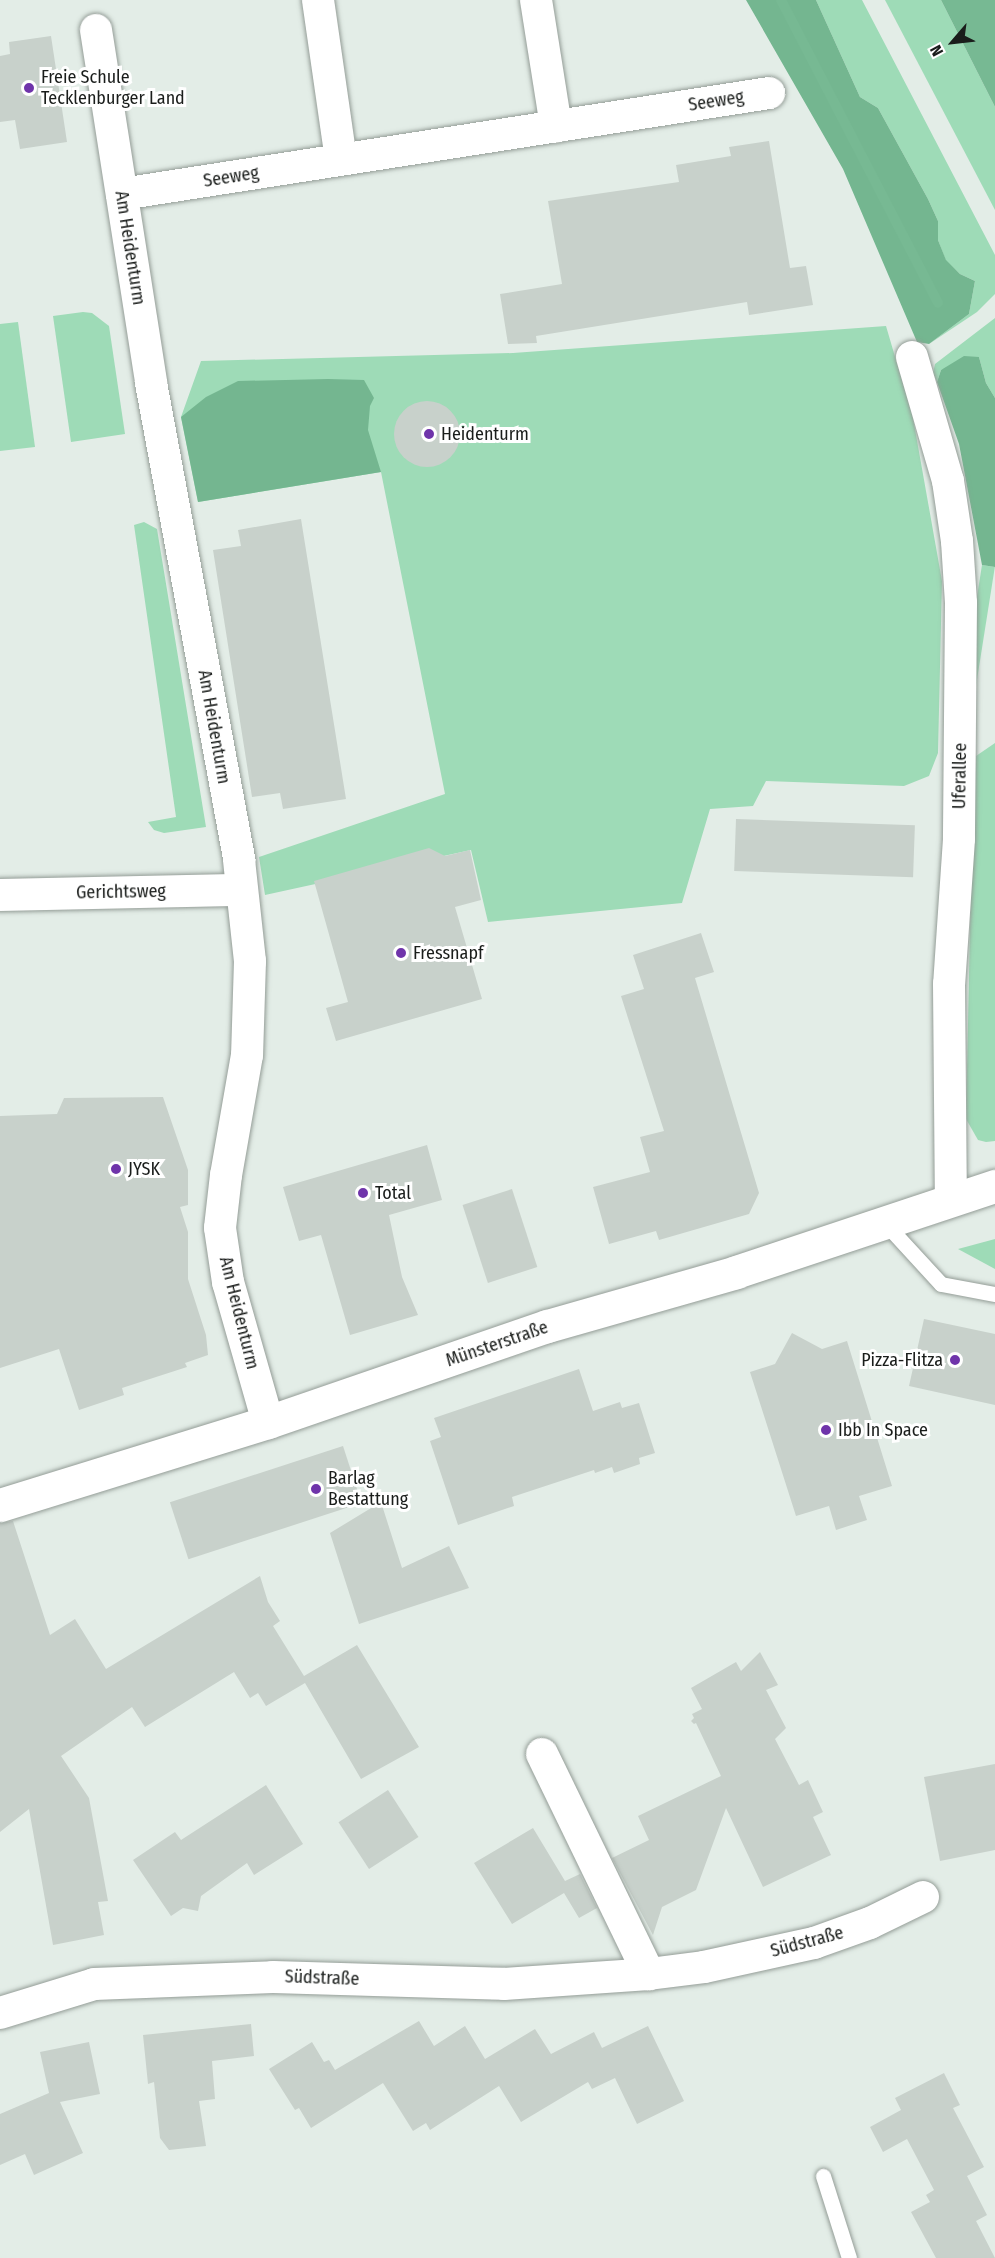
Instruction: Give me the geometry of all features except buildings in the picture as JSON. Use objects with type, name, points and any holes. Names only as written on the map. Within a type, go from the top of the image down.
[{"type":"main road","name":"Münsterstraße","points":[[0,1505],[268,1422],[547,1326],[736,1272],[995,1186]]},
{"type":"street","points":[[318,0],[341,159]]},
{"type":"street","points":[[536,0],[556,126]]},
{"type":"street","name":"Am Heidenturm","points":[[96,30],[151,383],[236,849],[250,961],[246,1055],[226,1174],[220,1228],[228,1282],[268,1422]]},
{"type":"street","name":"Seeweg","points":[[122,194],[769,93]]},
{"type":"street","name":"Uferallee","points":[[912,357],[948,481],[957,541],[961,603],[959,812],[949,984],[951,1200]]},
{"type":"street","name":"Gerichtsweg","points":[[0,895],[241,890]]},
{"type":"street","points":[[542,1754],[649,1974]]},
{"type":"street","name":"Südstraße","points":[[0,2013],[94,1984],[273,1977],[504,1984],[649,1974],[704,1967],[814,1943],[870,1923],[923,1897]]},
{"type":"lane","points":[[884,1222],[941,1284],[995,1294]]},
{"type":"lane","points":[[823,2176],[849,2258]]},
{"type":"shaded area","points":[[746,0],[816,0],[860,97],[878,108],[928,199],[938,221],[938,240],[946,260],[960,274],[975,281],[969,314],[929,344],[917,342],[843,169]]},
{"type":"shaded area","points":[[816,0],[862,0],[995,255],[995,294],[977,312],[929,344],[969,314],[975,281],[960,274],[946,261],[938,240],[938,221],[928,199],[878,108],[860,97]]},
{"type":"shaded area","points":[[885,0],[941,0],[995,107],[995,210]]},
{"type":"shaded area","points":[[941,0],[995,0],[995,107]]},
{"type":"shaded area","points":[[92,313],[109,326],[125,434],[71,442],[53,316]]},
{"type":"shaded area","points":[[995,318],[995,398],[986,383],[979,357],[941,370],[937,382],[933,373],[935,364]]},
{"type":"shaded area","points":[[18,322],[35,447],[0,451],[0,324]]},
{"type":"shaded area","points":[[886,326],[913,418],[942,581],[938,753],[929,776],[904,786],[766,781],[753,806],[710,809],[682,903],[488,922],[471,850],[265,895],[259,857],[445,794],[381,472],[198,502],[181,417],[201,361],[513,353]]},
{"type":"shaded area","points":[[964,356],[979,357],[986,383],[995,398],[995,567],[982,565],[959,444],[937,382],[941,370]]},
{"type":"shaded area","points":[[364,380],[374,398],[370,406],[368,430],[381,472],[198,502],[181,417],[206,397],[238,381]]},
{"type":"shaded area","points":[[144,522],[157,529],[206,827],[164,833],[154,830],[148,822],[176,817],[134,525]]},
{"type":"shaded area","points":[[982,565],[995,567],[967,746],[954,744]]},
{"type":"shaded area","points":[[995,743],[995,1141],[986,1142],[978,1140],[966,1119],[972,833],[976,756]]},
{"type":"shaded area","points":[[995,1239],[995,1269],[958,1249]]},
{"type":"waterway","points":[[781,0],[938,303]]},
{"type":"place","name":"Freie Schule Tecklenburger Land","points":[[29,88]]},
{"type":"place","name":"Heidenturm","points":[[429,434]]},
{"type":"place","name":"Fressnapf","points":[[401,953]]},
{"type":"place","name":"JYSK","points":[[116,1169]]},
{"type":"place","name":"Total","points":[[363,1193]]},
{"type":"place","name":"Pizza-Flitza","points":[[955,1360]]},
{"type":"place","name":"Ibb In Space","points":[[826,1430]]},
{"type":"place","name":"Barlag Bestattung","points":[[316,1489]]}]
